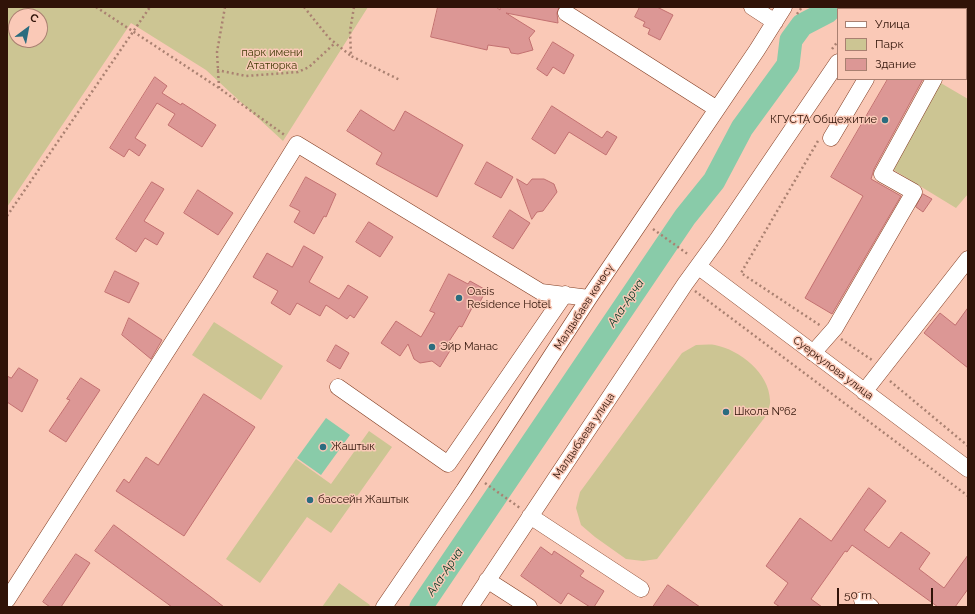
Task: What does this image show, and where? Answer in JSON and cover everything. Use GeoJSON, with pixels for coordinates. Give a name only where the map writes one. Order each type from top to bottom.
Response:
{"type":"FeatureCollection","features":[{"type":"Feature","properties":{"kind":"street"},"geometry":{"type":"LineString","coordinates":[[752,7],[775,22]]}},
{"type":"Feature","properties":{"kind":"street","name":"Малдыбаев көчөсү"},"geometry":{"type":"LineString","coordinates":[[384,607],[464,490],[589,298],[784,7]]}},
{"type":"Feature","properties":{"kind":"street"},"geometry":{"type":"LineString","coordinates":[[566,13],[717,109]]}},
{"type":"Feature","properties":{"kind":"street"},"geometry":{"type":"LineString","coordinates":[[691,261],[837,63]]}},
{"type":"Feature","properties":{"kind":"street"},"geometry":{"type":"LineString","coordinates":[[825,139],[865,80]]}},
{"type":"Feature","properties":{"kind":"street"},"geometry":{"type":"LineString","coordinates":[[813,353],[835,328],[914,192],[882,174],[933,80]]}},
{"type":"Feature","properties":{"kind":"street"},"geometry":{"type":"LineString","coordinates":[[7,600],[212,281],[296,144],[541,292],[589,298]]}},
{"type":"Feature","properties":{"kind":"street"},"geometry":{"type":"LineString","coordinates":[[864,392],[968,259]]}},
{"type":"Feature","properties":{"kind":"street","name":"Малдыбаева улица"},"geometry":{"type":"LineString","coordinates":[[470,607],[526,513],[685,284],[691,261]]}},
{"type":"Feature","properties":{"kind":"street","name":"Суеркулова улица"},"geometry":{"type":"LineString","coordinates":[[691,261],[864,392],[968,468]]}},
{"type":"Feature","properties":{"kind":"street"},"geometry":{"type":"LineString","coordinates":[[338,387],[448,464],[565,294]]}},
{"type":"Feature","properties":{"kind":"street"},"geometry":{"type":"LineString","coordinates":[[526,513],[641,589]]}},
{"type":"Feature","properties":{"kind":"street"},"geometry":{"type":"LineString","coordinates":[[487,580],[529,607]]}},
{"type":"Feature","properties":{"kind":"path"},"geometry":{"type":"LineString","coordinates":[[96,7],[219,88],[296,144]]}},
{"type":"Feature","properties":{"kind":"path"},"geometry":{"type":"LineString","coordinates":[[7,216],[135,32],[150,7]]}},
{"type":"Feature","properties":{"kind":"path"},"geometry":{"type":"LineString","coordinates":[[219,88],[217,52],[225,7]]}},
{"type":"Feature","properties":{"kind":"path"},"geometry":{"type":"LineString","coordinates":[[304,7],[315,23],[351,56],[400,80]]}},
{"type":"Feature","properties":{"kind":"path"},"geometry":{"type":"LineString","coordinates":[[351,56],[350,31],[354,7]]}},
{"type":"Feature","properties":{"kind":"path"},"geometry":{"type":"LineString","coordinates":[[217,70],[246,76],[298,72],[309,67],[336,43]]}},
{"type":"Feature","properties":{"kind":"path"},"geometry":{"type":"LineString","coordinates":[[824,328],[741,273],[825,139]]}},
{"type":"Feature","properties":{"kind":"path"},"geometry":{"type":"LineString","coordinates":[[653,229],[691,261]]}},
{"type":"Feature","properties":{"kind":"path"},"geometry":{"type":"LineString","coordinates":[[685,284],[968,496]]}},
{"type":"Feature","properties":{"kind":"path"},"geometry":{"type":"LineString","coordinates":[[837,336],[876,362]]}},
{"type":"Feature","properties":{"kind":"path"},"geometry":{"type":"LineString","coordinates":[[888,375],[888,380],[968,446]]}},
{"type":"Feature","properties":{"kind":"path"},"geometry":{"type":"LineString","coordinates":[[484,483],[526,513]]}},
{"type":"Feature","properties":{"kind":"green space","name":"парк имени Ататюрка"},"geometry":{"type":"Polygon","coordinates":[[[7,7],[368,7],[283,141],[206,70],[131,23],[7,207],[7,7]]]}},
{"type":"Feature","properties":{"kind":"green space"},"geometry":{"type":"Polygon","coordinates":[[[939,82],[968,99],[968,194],[956,208],[892,169],[939,82]]]}},
{"type":"Feature","properties":{"kind":"green space"},"geometry":{"type":"Polygon","coordinates":[[[214,322],[283,366],[261,400],[192,355],[214,322]]]}},
{"type":"Feature","properties":{"kind":"green space"},"geometry":{"type":"Polygon","coordinates":[[[696,345],[713,345],[724,348],[743,357],[752,364],[759,372],[768,390],[770,402],[769,406],[765,417],[657,559],[643,561],[626,559],[581,525],[576,508],[580,492],[682,353],[696,345]]]}},
{"type":"Feature","properties":{"kind":"green space","name":"бассейн Жаштык"},"geometry":{"type":"Polygon","coordinates":[[[369,431],[392,447],[331,533],[307,517],[260,583],[226,559],[296,459],[331,484],[369,431]]]}},
{"type":"Feature","properties":{"kind":"green space"},"geometry":{"type":"Polygon","coordinates":[[[339,583],[370,605],[369,607],[322,607],[339,583]]]}},
{"type":"Feature","properties":{"kind":"shaded area","name":"Жаштык"},"geometry":{"type":"Polygon","coordinates":[[[326,418],[350,435],[321,475],[297,458],[326,418]]]}},
{"type":"Feature","properties":{"kind":"building"},"geometry":{"type":"Polygon","coordinates":[[[438,7],[496,7],[500,10],[500,7],[559,7],[557,13],[558,23],[506,13],[535,31],[529,38],[533,50],[518,54],[511,53],[509,48],[488,45],[487,50],[431,37],[438,7]]]}},
{"type":"Feature","properties":{"kind":"building"},"geometry":{"type":"Polygon","coordinates":[[[640,7],[657,7],[673,15],[660,40],[648,34],[650,29],[643,26],[645,22],[635,17],[640,7]]]}},
{"type":"Feature","properties":{"kind":"building"},"geometry":{"type":"Polygon","coordinates":[[[553,42],[574,55],[564,74],[553,67],[547,76],[537,69],[553,42]]]}},
{"type":"Feature","properties":{"kind":"building"},"geometry":{"type":"Polygon","coordinates":[[[155,77],[167,86],[162,93],[181,105],[182,103],[216,125],[202,147],[168,125],[175,114],[157,103],[135,138],[146,145],[139,156],[129,149],[124,157],[110,148],[155,77]]]}},
{"type":"Feature","properties":{"kind":"building"},"geometry":{"type":"Polygon","coordinates":[[[887,80],[922,80],[874,169],[871,179],[901,196],[832,314],[805,298],[863,196],[831,177],[887,80]]]}},
{"type":"Feature","properties":{"kind":"building"},"geometry":{"type":"Polygon","coordinates":[[[552,106],[602,138],[607,131],[617,137],[606,155],[569,132],[555,154],[532,139],[552,106]]]}},
{"type":"Feature","properties":{"kind":"building"},"geometry":{"type":"Polygon","coordinates":[[[361,110],[394,131],[405,111],[463,145],[437,197],[376,164],[382,153],[347,131],[361,110]]]}},
{"type":"Feature","properties":{"kind":"building"},"geometry":{"type":"Polygon","coordinates":[[[487,162],[513,177],[501,198],[475,184],[487,162]]]}},
{"type":"Feature","properties":{"kind":"building"},"geometry":{"type":"Polygon","coordinates":[[[306,177],[336,194],[326,217],[324,216],[314,234],[294,222],[300,211],[290,206],[306,177]]]}},
{"type":"Feature","properties":{"kind":"building"},"geometry":{"type":"Polygon","coordinates":[[[517,179],[527,185],[532,179],[544,179],[554,184],[557,192],[543,211],[537,212],[532,219],[517,179]]]}},
{"type":"Feature","properties":{"kind":"building"},"geometry":{"type":"Polygon","coordinates":[[[152,182],[164,189],[144,221],[164,233],[157,245],[145,238],[136,252],[116,239],[152,182]]]}},
{"type":"Feature","properties":{"kind":"building"},"geometry":{"type":"Polygon","coordinates":[[[198,190],[233,213],[218,235],[184,213],[198,190]]]}},
{"type":"Feature","properties":{"kind":"building"},"geometry":{"type":"Polygon","coordinates":[[[923,194],[932,199],[923,212],[916,207],[923,194]]]}},
{"type":"Feature","properties":{"kind":"building"},"geometry":{"type":"Polygon","coordinates":[[[510,210],[530,223],[513,249],[493,237],[510,210]]]}},
{"type":"Feature","properties":{"kind":"building"},"geometry":{"type":"Polygon","coordinates":[[[369,222],[393,237],[380,257],[356,242],[369,222]]]}},
{"type":"Feature","properties":{"kind":"building"},"geometry":{"type":"Polygon","coordinates":[[[304,246],[323,257],[309,282],[339,299],[348,285],[368,297],[354,318],[350,315],[347,319],[326,305],[320,316],[297,303],[290,315],[271,303],[278,291],[253,277],[267,253],[292,267],[304,246]]]}},
{"type":"Feature","properties":{"kind":"building"},"geometry":{"type":"Polygon","coordinates":[[[115,271],[139,283],[129,303],[105,292],[115,271]]]}},
{"type":"Feature","properties":{"kind":"building"},"geometry":{"type":"Polygon","coordinates":[[[449,274],[468,284],[470,281],[486,290],[477,308],[473,306],[462,327],[459,326],[446,346],[451,349],[440,367],[432,361],[420,363],[414,359],[408,344],[400,356],[381,343],[396,321],[421,337],[435,313],[430,311],[449,274]]]}},
{"type":"Feature","properties":{"kind":"building"},"geometry":{"type":"Polygon","coordinates":[[[968,308],[968,368],[924,333],[940,313],[955,325],[968,308]]]}},
{"type":"Feature","properties":{"kind":"building"},"geometry":{"type":"Polygon","coordinates":[[[129,318],[162,340],[151,359],[122,335],[129,318]]]}},
{"type":"Feature","properties":{"kind":"building"},"geometry":{"type":"Polygon","coordinates":[[[336,345],[349,353],[340,369],[327,361],[336,345]]]}},
{"type":"Feature","properties":{"kind":"building"},"geometry":{"type":"Polygon","coordinates":[[[19,368],[38,380],[22,412],[7,402],[7,376],[11,378],[19,368]]]}},
{"type":"Feature","properties":{"kind":"building"},"geometry":{"type":"Polygon","coordinates":[[[81,378],[100,390],[66,442],[49,431],[70,400],[67,399],[81,378]]]}},
{"type":"Feature","properties":{"kind":"building"},"geometry":{"type":"Polygon","coordinates":[[[204,394],[255,427],[184,536],[116,491],[124,479],[129,483],[146,457],[158,465],[204,394]]]}},
{"type":"Feature","properties":{"kind":"building"},"geometry":{"type":"Polygon","coordinates":[[[869,488],[886,501],[864,530],[889,548],[901,532],[930,553],[919,569],[944,588],[968,555],[968,589],[955,607],[938,607],[852,545],[847,552],[845,551],[811,599],[822,607],[780,607],[774,603],[788,583],[766,566],[800,518],[831,541],[869,488]]]}},
{"type":"Feature","properties":{"kind":"building"},"geometry":{"type":"Polygon","coordinates":[[[114,525],[224,607],[172,607],[95,551],[114,525]]]}},
{"type":"Feature","properties":{"kind":"building"},"geometry":{"type":"Polygon","coordinates":[[[541,547],[552,555],[554,551],[584,571],[580,576],[604,591],[594,607],[590,607],[568,593],[561,604],[521,576],[541,547]]]}},
{"type":"Feature","properties":{"kind":"building"},"geometry":{"type":"Polygon","coordinates":[[[76,554],[90,563],[61,607],[50,607],[43,602],[76,554]]]}},
{"type":"Feature","properties":{"kind":"building"},"geometry":{"type":"Polygon","coordinates":[[[668,585],[700,607],[653,607],[668,585]]]}},
{"type":"Feature","properties":{"kind":"waterway","name":"Ала-Арча"},"geometry":{"type":"LineString","coordinates":[[421,607],[685,217],[714,181],[742,128],[788,65],[791,40],[802,25],[827,12],[832,7]]}},
{"type":"Feature","properties":{"kind":"place","name":"КГУСТА Общежитие"},"geometry":{"type":"Point","coordinates":[885,120]}},
{"type":"Feature","properties":{"kind":"place","name":"Oasis Residence Hotel"},"geometry":{"type":"Point","coordinates":[459,298]}},
{"type":"Feature","properties":{"kind":"place","name":"Эйр Манас"},"geometry":{"type":"Point","coordinates":[432,347]}},
{"type":"Feature","properties":{"kind":"place","name":"Школа №62"},"geometry":{"type":"Point","coordinates":[726,412]}},
{"type":"Feature","properties":{"kind":"place","name":"Жаштык"},"geometry":{"type":"Point","coordinates":[323,447]}},
{"type":"Feature","properties":{"kind":"place","name":"бассейн Жаштык"},"geometry":{"type":"Point","coordinates":[310,500]}}]}
